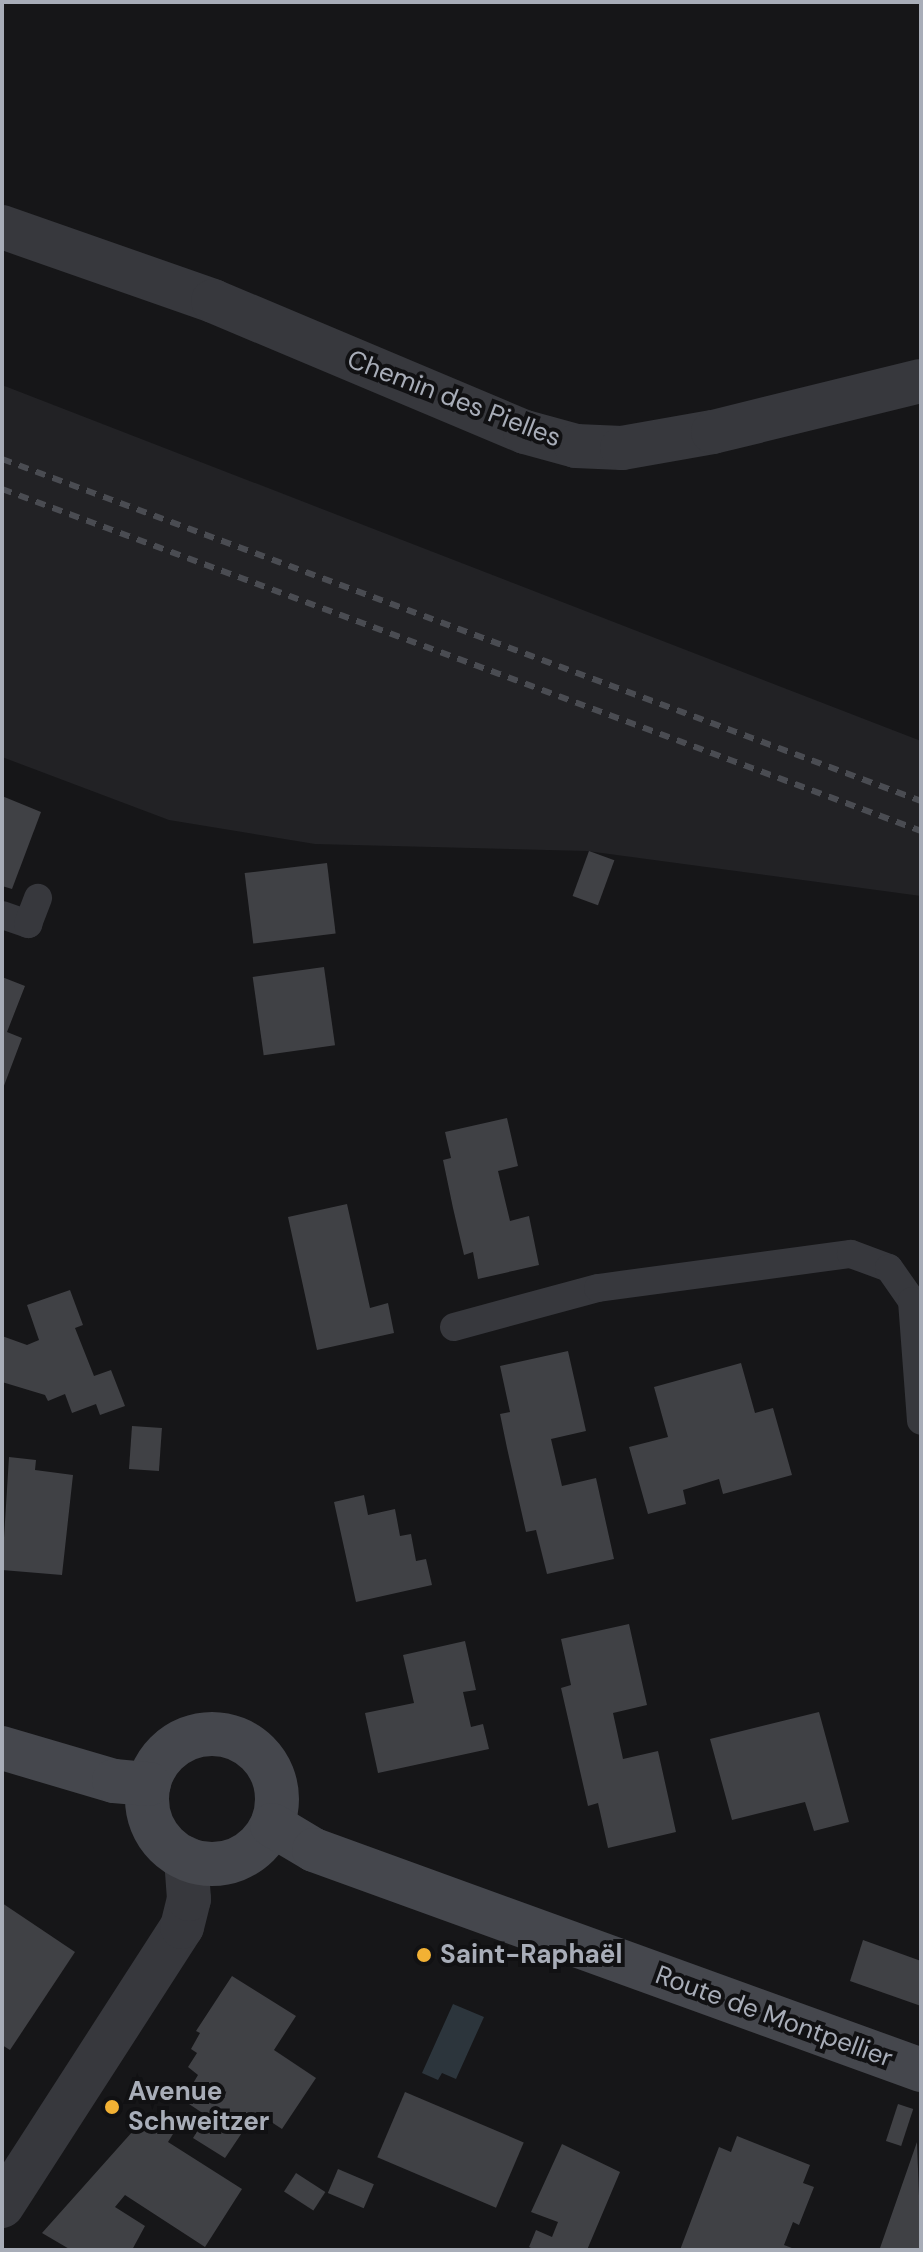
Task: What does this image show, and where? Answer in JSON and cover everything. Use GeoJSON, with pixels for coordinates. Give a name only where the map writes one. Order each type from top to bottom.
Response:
{"type":"FeatureCollection","features":[{"type":"Feature","properties":{"kind":"main road"},"geometry":{"type":"LineString","coordinates":[[203,1735],[232,1737],[267,1765],[276,1792],[272,1825],[255,1848],[233,1860],[213,1864],[186,1858],[155,1829],[149,1784],[173,1747],[203,1735]]}},
{"type":"Feature","properties":{"kind":"main road"},"geometry":{"type":"LineString","coordinates":[[2,1748],[114,1781],[149,1784]]}},
{"type":"Feature","properties":{"kind":"main road","name":"Route de Montpellier"},"geometry":{"type":"LineString","coordinates":[[272,1825],[314,1850],[921,2070]]}},
{"type":"Feature","properties":{"kind":"street","name":"Chemin des Pielles"},"geometry":{"type":"LineString","coordinates":[[2,227],[213,301],[525,432],[576,446],[622,448],[713,432],[921,381]]}},
{"type":"Feature","properties":{"kind":"street"},"geometry":{"type":"LineString","coordinates":[[2,2206],[182,1927],[189,1899],[186,1858]]}},
{"type":"Feature","properties":{"kind":"lane"},"geometry":{"type":"LineString","coordinates":[[2,915],[28,924],[38,898]]}},
{"type":"Feature","properties":{"kind":"lane"},"geometry":{"type":"LineString","coordinates":[[454,1327],[598,1288],[851,1254],[889,1268],[912,1301],[921,1421]]}},
{"type":"Feature","properties":{"kind":"shaded area"},"geometry":{"type":"Polygon","coordinates":[[[2,385],[921,741],[921,896],[587,851],[315,844],[169,820],[2,757],[2,385]]]}},
{"type":"Feature","properties":{"kind":"shaded area"},"geometry":{"type":"Polygon","coordinates":[[[453,2004],[484,2017],[456,2079],[442,2073],[438,2080],[422,2073],[453,2004]]]}},
{"type":"Feature","properties":{"kind":"building"},"geometry":{"type":"Polygon","coordinates":[[[2,796],[41,812],[12,889],[2,886],[2,796]]]}},
{"type":"Feature","properties":{"kind":"building"},"geometry":{"type":"Polygon","coordinates":[[[589,851],[614,860],[598,905],[573,896],[589,851]]]}},
{"type":"Feature","properties":{"kind":"building"},"geometry":{"type":"Polygon","coordinates":[[[327,863],[336,933],[253,944],[245,873],[327,863]]]}},
{"type":"Feature","properties":{"kind":"building"},"geometry":{"type":"Polygon","coordinates":[[[324,967],[335,1045],[264,1055],[253,977],[324,967]]]}},
{"type":"Feature","properties":{"kind":"building"},"geometry":{"type":"Polygon","coordinates":[[[2,977],[25,986],[7,1032],[22,1038],[2,1091],[2,977]]]}},
{"type":"Feature","properties":{"kind":"building"},"geometry":{"type":"Polygon","coordinates":[[[507,1118],[518,1166],[498,1171],[510,1221],[529,1216],[539,1265],[478,1279],[473,1252],[464,1255],[453,1208],[443,1160],[451,1158],[445,1132],[507,1118]]]}},
{"type":"Feature","properties":{"kind":"building"},"geometry":{"type":"Polygon","coordinates":[[[347,1204],[370,1308],[388,1303],[394,1333],[317,1350],[288,1217],[347,1204]]]}},
{"type":"Feature","properties":{"kind":"building"},"geometry":{"type":"Polygon","coordinates":[[[70,1290],[83,1325],[75,1328],[94,1376],[111,1370],[125,1406],[100,1415],[96,1404],[72,1413],[65,1394],[48,1401],[45,1395],[2,1382],[2,1336],[27,1345],[39,1340],[27,1305],[70,1290]]]}},
{"type":"Feature","properties":{"kind":"building"},"geometry":{"type":"Polygon","coordinates":[[[568,1351],[586,1431],[551,1439],[562,1486],[596,1478],[614,1559],[547,1574],[536,1530],[526,1532],[507,1448],[500,1414],[510,1412],[500,1366],[568,1351]]]}},
{"type":"Feature","properties":{"kind":"building"},"geometry":{"type":"Polygon","coordinates":[[[741,1363],[755,1413],[773,1408],[792,1475],[723,1494],[719,1479],[683,1490],[686,1504],[648,1514],[629,1447],[668,1437],[654,1387],[741,1363]]]}},
{"type":"Feature","properties":{"kind":"building"},"geometry":{"type":"Polygon","coordinates":[[[132,1426],[162,1428],[159,1471],[129,1469],[132,1426]]]}},
{"type":"Feature","properties":{"kind":"building"},"geometry":{"type":"Polygon","coordinates":[[[9,1457],[36,1460],[35,1470],[73,1475],[62,1575],[2,1570],[9,1457]]]}},
{"type":"Feature","properties":{"kind":"building"},"geometry":{"type":"Polygon","coordinates":[[[364,1495],[368,1515],[395,1509],[400,1536],[411,1534],[416,1561],[426,1559],[432,1585],[356,1602],[334,1502],[364,1495]]]}},
{"type":"Feature","properties":{"kind":"building"},"geometry":{"type":"Polygon","coordinates":[[[629,1624],[647,1705],[613,1713],[623,1759],[658,1751],[676,1832],[608,1848],[598,1803],[588,1806],[561,1688],[571,1685],[561,1639],[629,1624]]]}},
{"type":"Feature","properties":{"kind":"building"},"geometry":{"type":"Polygon","coordinates":[[[465,1641],[476,1690],[463,1692],[471,1727],[483,1724],[489,1749],[378,1773],[365,1713],[414,1703],[403,1655],[465,1641]]]}},
{"type":"Feature","properties":{"kind":"building"},"geometry":{"type":"Polygon","coordinates":[[[819,1712],[849,1822],[814,1831],[805,1802],[732,1820],[710,1739],[819,1712]]]}},
{"type":"Feature","properties":{"kind":"building"},"geometry":{"type":"Polygon","coordinates":[[[2,1903],[75,1952],[10,2050],[2,2045],[2,1903]]]}},
{"type":"Feature","properties":{"kind":"building"},"geometry":{"type":"Polygon","coordinates":[[[863,1940],[921,1961],[921,2006],[850,1981],[863,1940]]]}},
{"type":"Feature","properties":{"kind":"building"},"geometry":{"type":"Polygon","coordinates":[[[232,1976],[296,2016],[274,2050],[316,2078],[282,2129],[256,2112],[225,2158],[193,2138],[207,2116],[183,2100],[198,2075],[188,2067],[197,2053],[191,2049],[200,2033],[196,2031],[232,1976]]]}},
{"type":"Feature","properties":{"kind":"building"},"geometry":{"type":"Polygon","coordinates":[[[405,2092],[524,2142],[496,2208],[377,2157],[405,2092]]]}},
{"type":"Feature","properties":{"kind":"building"},"geometry":{"type":"Polygon","coordinates":[[[898,2104],[913,2109],[901,2146],[886,2141],[898,2104]]]}},
{"type":"Feature","properties":{"kind":"building"},"geometry":{"type":"Polygon","coordinates":[[[141,2114],[173,2134],[168,2142],[242,2189],[205,2247],[125,2195],[115,2207],[145,2226],[132,2250],[71,2250],[42,2233],[133,2131],[141,2114]]]}},
{"type":"Feature","properties":{"kind":"building"},"geometry":{"type":"Polygon","coordinates":[[[737,2136],[810,2165],[803,2183],[814,2187],[799,2225],[793,2222],[784,2245],[797,2250],[680,2250],[719,2147],[731,2152],[737,2136]]]}},
{"type":"Feature","properties":{"kind":"building"},"geometry":{"type":"Polygon","coordinates":[[[917,2142],[921,2250],[879,2250],[880,2248],[917,2142]]]}},
{"type":"Feature","properties":{"kind":"building"},"geometry":{"type":"Polygon","coordinates":[[[562,2144],[620,2172],[587,2250],[535,2250],[529,2247],[536,2230],[552,2237],[558,2222],[531,2212],[562,2144]]]}},
{"type":"Feature","properties":{"kind":"building"},"geometry":{"type":"Polygon","coordinates":[[[338,2169],[374,2184],[364,2208],[328,2193],[338,2169]]]}},
{"type":"Feature","properties":{"kind":"building"},"geometry":{"type":"Polygon","coordinates":[[[296,2173],[325,2192],[313,2211],[284,2191],[296,2173]]]}},
{"type":"Feature","properties":{"kind":"railway"},"geometry":{"type":"LineString","coordinates":[[2,459],[921,801]]}},
{"type":"Feature","properties":{"kind":"railway"},"geometry":{"type":"LineString","coordinates":[[2,489],[921,831]]}},
{"type":"Feature","properties":{"kind":"place","name":"Saint-Raphaël"},"geometry":{"type":"Point","coordinates":[424,1955]}},
{"type":"Feature","properties":{"kind":"place","name":"Avenue Schweitzer"},"geometry":{"type":"Point","coordinates":[112,2107]}}]}
